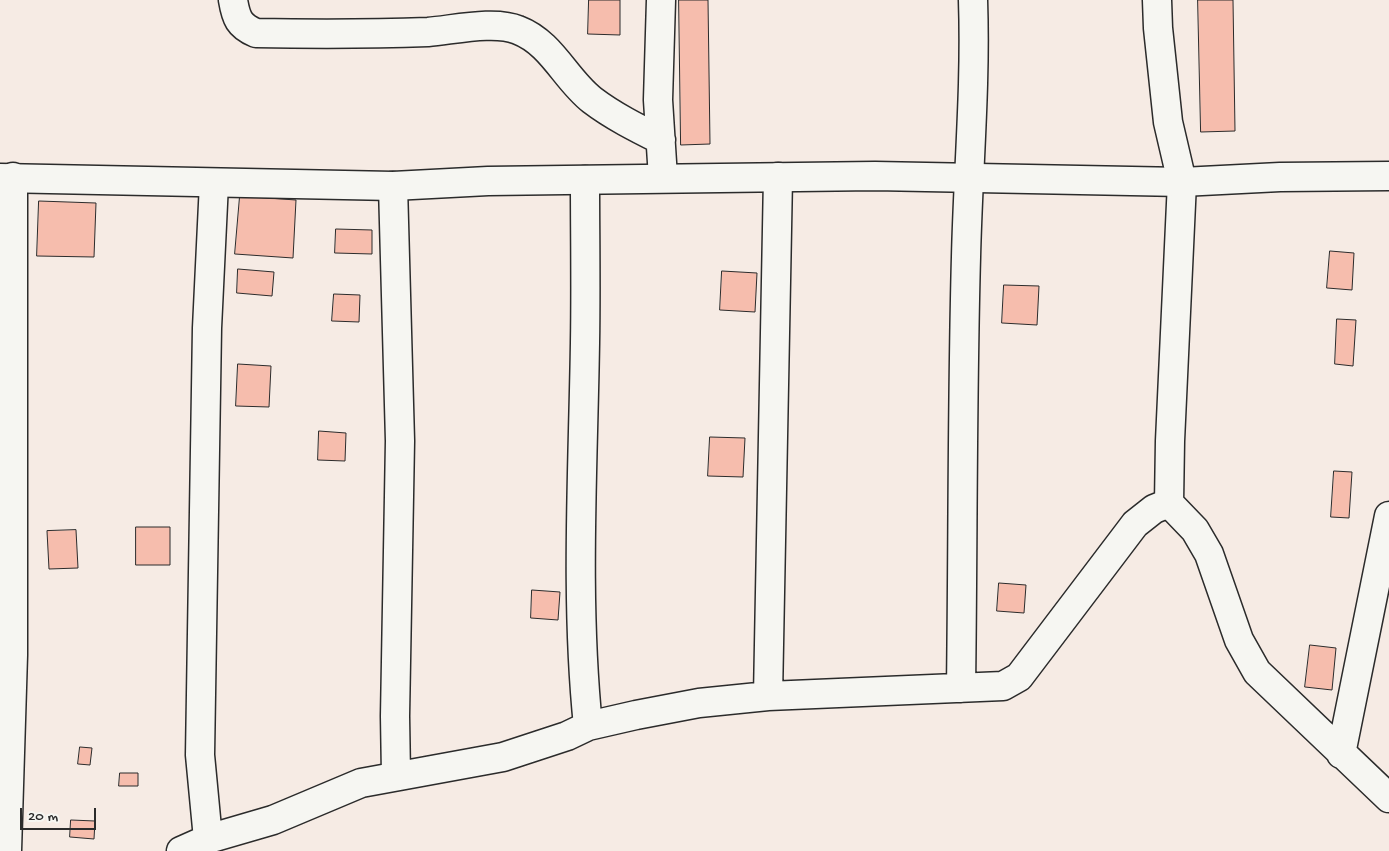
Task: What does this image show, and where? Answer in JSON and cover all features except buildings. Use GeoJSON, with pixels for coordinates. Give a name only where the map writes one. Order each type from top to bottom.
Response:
{"type":"FeatureCollection","features":[{"type":"Feature","properties":{"kind":"street"},"geometry":{"type":"LineString","coordinates":[[233,0],[236,18],[244,28],[256,33],[427,32],[494,26],[517,29],[532,37],[548,50],[574,83],[591,100],[661,140]]}},
{"type":"Feature","properties":{"kind":"street"},"geometry":{"type":"LineString","coordinates":[[661,0],[658,100],[663,178]]}},
{"type":"Feature","properties":{"kind":"street"},"geometry":{"type":"LineString","coordinates":[[961,688],[968,177],[974,116],[973,0]]}},
{"type":"Feature","properties":{"kind":"street"},"geometry":{"type":"LineString","coordinates":[[1157,0],[1158,28],[1168,122],[1182,182],[1170,441],[1169,503],[1195,530],[1209,554],[1239,640],[1257,672],[1389,798]]}},
{"type":"Feature","properties":{"kind":"street"},"geometry":{"type":"LineString","coordinates":[[6,851],[13,655],[6,178],[393,186],[663,178],[968,177],[1182,182],[1270,177],[1389,176]]}},
{"type":"Feature","properties":{"kind":"street"},"geometry":{"type":"LineString","coordinates":[[768,696],[778,177]]}},
{"type":"Feature","properties":{"kind":"street"},"geometry":{"type":"LineString","coordinates":[[585,180],[585,343],[580,517],[583,676],[588,726]]}},
{"type":"Feature","properties":{"kind":"street"},"geometry":{"type":"LineString","coordinates":[[208,839],[200,755],[207,337],[214,183]]}},
{"type":"Feature","properties":{"kind":"street"},"geometry":{"type":"LineString","coordinates":[[393,186],[400,441],[395,716],[396,776]]}},
{"type":"Feature","properties":{"kind":"street"},"geometry":{"type":"LineString","coordinates":[[181,851],[208,839],[273,820],[361,783],[466,766],[503,757],[567,736],[588,726],[636,714],[699,703],[768,696],[1003,686],[1019,677],[1135,524],[1154,510],[1169,503]]}},
{"type":"Feature","properties":{"kind":"street"},"geometry":{"type":"LineString","coordinates":[[1341,754],[1377,586],[1389,516]]}}]}
